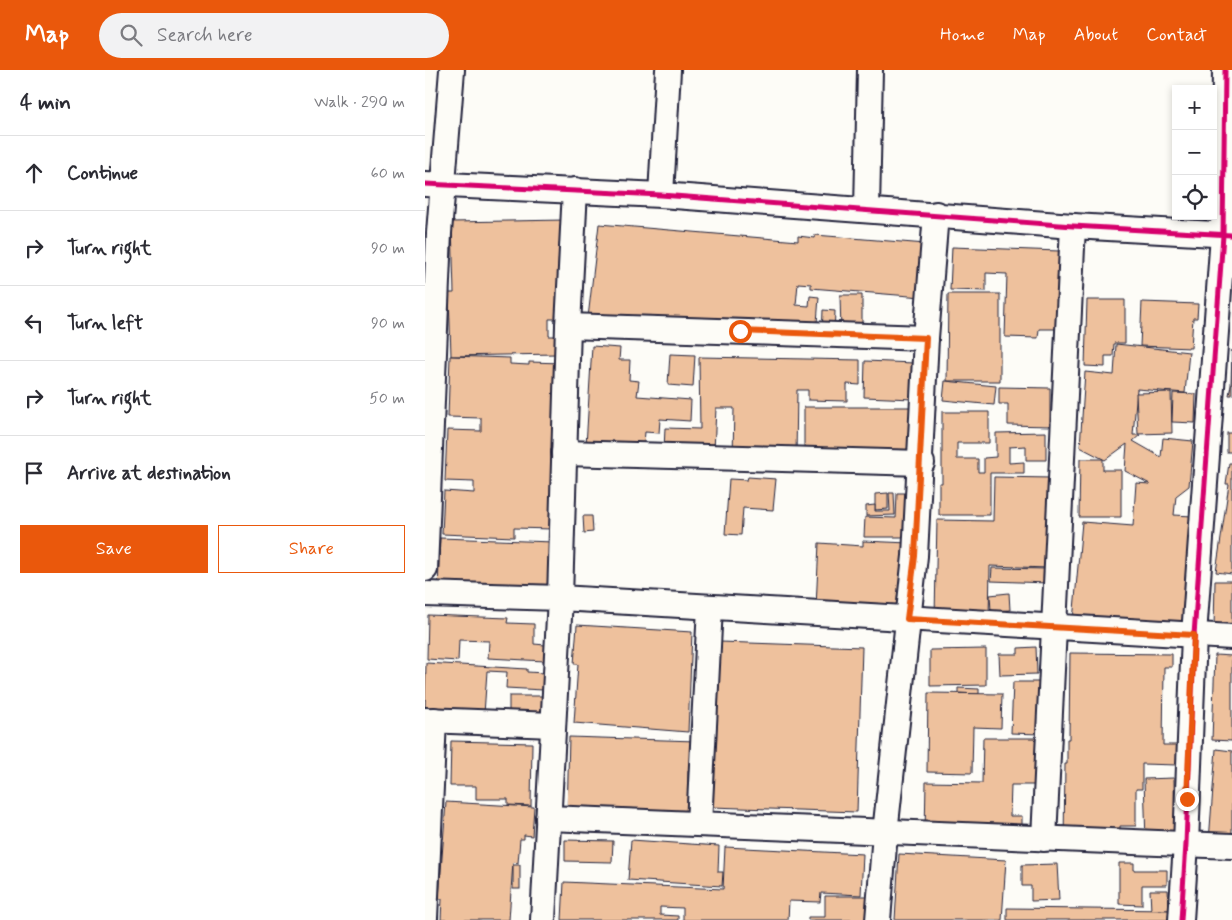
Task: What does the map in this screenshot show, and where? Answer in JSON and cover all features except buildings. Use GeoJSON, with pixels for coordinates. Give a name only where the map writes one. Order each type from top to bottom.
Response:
{"type":"FeatureCollection","features":[{"type":"Feature","properties":{"kind":"street"},"geometry":{"type":"LineString","coordinates":[[425,569],[439,233],[435,185],[452,70]]}},
{"type":"Feature","properties":{"kind":"street"},"geometry":{"type":"LineString","coordinates":[[661,195],[668,70]]}},
{"type":"Feature","properties":{"kind":"street"},"geometry":{"type":"LineString","coordinates":[[867,209],[870,70]]}},
{"type":"Feature","properties":{"kind":"street"},"geometry":{"type":"LineString","coordinates":[[1181,920],[1186,844],[1194,635],[1228,235],[1225,70]]}},
{"type":"Feature","properties":{"kind":"street"},"geometry":{"type":"LineString","coordinates":[[435,185],[661,195],[936,214],[1073,226],[1228,235]]}},
{"type":"Feature","properties":{"kind":"street"},"geometry":{"type":"LineString","coordinates":[[543,920],[560,598],[568,326],[575,190]]}},
{"type":"Feature","properties":{"kind":"street"},"geometry":{"type":"LineString","coordinates":[[878,920],[885,832],[915,556],[922,463],[926,338],[936,214]]}},
{"type":"Feature","properties":{"kind":"street"},"geometry":{"type":"LineString","coordinates":[[1044,839],[1073,226]]}},
{"type":"Feature","properties":{"kind":"street"},"geometry":{"type":"LineString","coordinates":[[568,326],[926,338]]}},
{"type":"Feature","properties":{"kind":"street"},"geometry":{"type":"LineString","coordinates":[[564,453],[922,463]]}},
{"type":"Feature","properties":{"kind":"street"},"geometry":{"type":"LineString","coordinates":[[425,594],[560,598],[1232,637]]}},
{"type":"Feature","properties":{"kind":"street"},"geometry":{"type":"LineString","coordinates":[[699,824],[710,607]]}},
{"type":"Feature","properties":{"kind":"street"},"geometry":{"type":"LineString","coordinates":[[425,918],[429,720],[553,724]]}},
{"type":"Feature","properties":{"kind":"street"},"geometry":{"type":"LineString","coordinates":[[548,818],[1232,846]]}},
{"type":"Feature","properties":{"kind":"cycle path"},"geometry":{"type":"LineString","coordinates":[[1181,920],[1186,844],[1194,635],[1223,235],[1225,70]]}},
{"type":"Feature","properties":{"kind":"cycle path"},"geometry":{"type":"LineString","coordinates":[[425,184],[661,195],[1073,226],[1231,235]]}},
{"type":"Feature","properties":{"kind":"route"},"geometry":{"type":"LineString","coordinates":[[740,331],[926,338],[922,463],[915,556],[907,619],[1194,635],[1187,799]]}}]}
